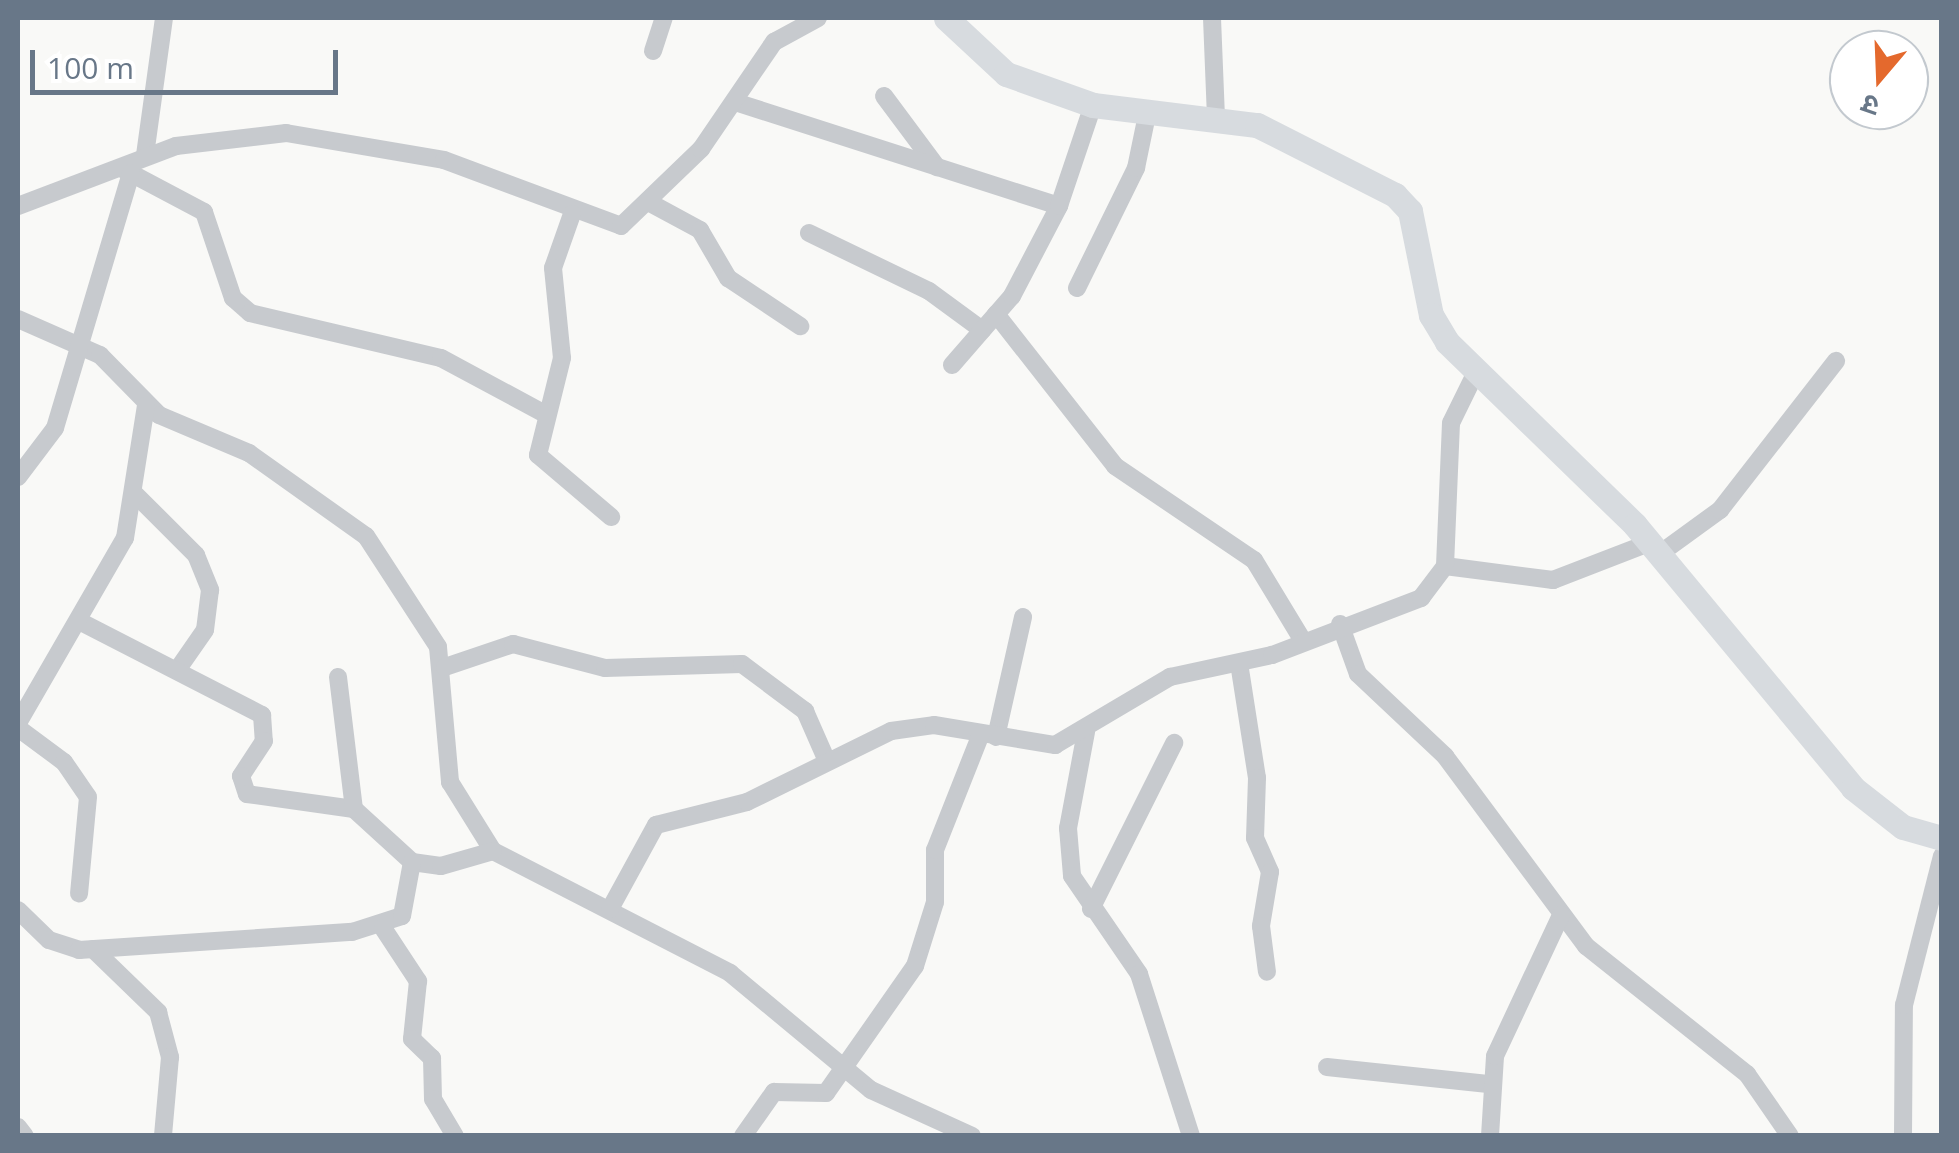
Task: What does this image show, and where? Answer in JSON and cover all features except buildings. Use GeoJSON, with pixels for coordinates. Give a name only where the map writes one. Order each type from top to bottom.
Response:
{"type":"FeatureCollection","features":[{"type":"Feature","properties":{"kind":"street"},"geometry":{"type":"LineString","coordinates":[[145,156],[164,18]]}},
{"type":"Feature","properties":{"kind":"street"},"geometry":{"type":"LineString","coordinates":[[653,51],[664,18]]}},
{"type":"Feature","properties":{"kind":"street"},"geometry":{"type":"LineString","coordinates":[[18,206],[126,171],[145,156],[231,135],[350,138],[444,160],[572,214],[621,226],[652,204],[735,102],[774,42],[818,18]]}},
{"type":"Feature","properties":{"kind":"street"},"geometry":{"type":"LineString","coordinates":[[946,18],[1006,74],[1093,104],[1216,116],[1307,143],[1395,195],[1418,233],[1431,314],[1475,374],[1654,549],[1852,788],[1902,827],[1942,838]]}},
{"type":"Feature","properties":{"kind":"street"},"geometry":{"type":"LineString","coordinates":[[1212,18],[1216,116]]}},
{"type":"Feature","properties":{"kind":"street"},"geometry":{"type":"LineString","coordinates":[[884,96],[938,167]]}},
{"type":"Feature","properties":{"kind":"street"},"geometry":{"type":"LineString","coordinates":[[735,102],[1059,206]]}},
{"type":"Feature","properties":{"kind":"street"},"geometry":{"type":"LineString","coordinates":[[952,364],[996,314],[1059,206],[1093,104]]}},
{"type":"Feature","properties":{"kind":"street"},"geometry":{"type":"LineString","coordinates":[[1077,288],[1136,168],[1148,110]]}},
{"type":"Feature","properties":{"kind":"street"},"geometry":{"type":"LineString","coordinates":[[18,477],[55,428],[83,344],[126,171]]}},
{"type":"Feature","properties":{"kind":"street"},"geometry":{"type":"LineString","coordinates":[[126,171],[204,212],[233,298],[250,314],[441,358],[547,415]]}},
{"type":"Feature","properties":{"kind":"street"},"geometry":{"type":"LineString","coordinates":[[652,204],[700,230],[728,278],[800,326]]}},
{"type":"Feature","properties":{"kind":"street"},"geometry":{"type":"LineString","coordinates":[[572,214],[553,268],[562,358],[538,456],[544,468],[611,517]]}},
{"type":"Feature","properties":{"kind":"street"},"geometry":{"type":"LineString","coordinates":[[809,234],[929,291],[982,330]]}},
{"type":"Feature","properties":{"kind":"street"},"geometry":{"type":"LineString","coordinates":[[996,314],[1115,466],[1254,560],[1303,640]]}},
{"type":"Feature","properties":{"kind":"street"},"geometry":{"type":"LineString","coordinates":[[18,319],[83,344],[146,406],[249,452],[350,522],[444,667],[447,770],[493,850],[610,908],[773,1001],[845,1067],[899,1109],[972,1136]]}},
{"type":"Feature","properties":{"kind":"street"},"geometry":{"type":"LineString","coordinates":[[1445,566],[1552,580],[1654,549],[1731,498],[1836,361]]}},
{"type":"Feature","properties":{"kind":"street"},"geometry":{"type":"LineString","coordinates":[[610,908],[656,825],[731,808],[913,724],[1055,745],[1086,732],[1170,677],[1239,663],[1421,598],[1445,566],[1452,423],[1475,374]]}},
{"type":"Feature","properties":{"kind":"street"},"geometry":{"type":"LineString","coordinates":[[79,894],[88,797],[64,762],[18,726],[116,559],[136,495],[146,406]]}},
{"type":"Feature","properties":{"kind":"street"},"geometry":{"type":"LineString","coordinates":[[136,495],[196,555],[210,590],[205,630],[180,666]]}},
{"type":"Feature","properties":{"kind":"street"},"geometry":{"type":"LineString","coordinates":[[743,1136],[774,1092],[820,1098],[845,1067],[924,947],[936,850],[989,736],[1023,617]]}},
{"type":"Feature","properties":{"kind":"street"},"geometry":{"type":"LineString","coordinates":[[78,621],[180,666],[262,715],[264,741],[241,776],[246,794],[354,808],[412,862],[441,866],[493,850]]}},
{"type":"Feature","properties":{"kind":"street"},"geometry":{"type":"LineString","coordinates":[[1340,624],[1358,674],[1445,756],[1562,914],[1616,977],[1746,1074],[1790,1136]]}},
{"type":"Feature","properties":{"kind":"street"},"geometry":{"type":"LineString","coordinates":[[444,667],[513,644],[605,668],[742,664],[805,710],[827,761]]}},
{"type":"Feature","properties":{"kind":"street"},"geometry":{"type":"LineString","coordinates":[[1239,663],[1257,778],[1254,838],[1270,872],[1261,926],[1268,972]]}},
{"type":"Feature","properties":{"kind":"street"},"geometry":{"type":"LineString","coordinates":[[338,677],[354,808]]}},
{"type":"Feature","properties":{"kind":"street"},"geometry":{"type":"LineString","coordinates":[[1086,732],[1066,844],[1092,909],[1149,996],[1191,1136]]}},
{"type":"Feature","properties":{"kind":"street"},"geometry":{"type":"LineString","coordinates":[[1092,909],[1174,743]]}},
{"type":"Feature","properties":{"kind":"street"},"geometry":{"type":"LineString","coordinates":[[1903,1136],[1904,1005],[1942,856]]}},
{"type":"Feature","properties":{"kind":"street"},"geometry":{"type":"LineString","coordinates":[[18,910],[64,948],[383,928],[402,916],[412,862]]}},
{"type":"Feature","properties":{"kind":"street"},"geometry":{"type":"LineString","coordinates":[[1490,1136],[1488,1084],[1562,914]]}},
{"type":"Feature","properties":{"kind":"street"},"geometry":{"type":"LineString","coordinates":[[383,928],[418,980],[412,1039],[432,1058],[433,1099],[454,1136]]}},
{"type":"Feature","properties":{"kind":"street"},"geometry":{"type":"LineString","coordinates":[[93,948],[158,1012],[170,1058],[163,1136]]}},
{"type":"Feature","properties":{"kind":"street"},"geometry":{"type":"LineString","coordinates":[[1327,1066],[1488,1084]]}},
{"type":"Feature","properties":{"kind":"street"},"geometry":{"type":"LineString","coordinates":[[18,1127],[25,1136]]}}]}
